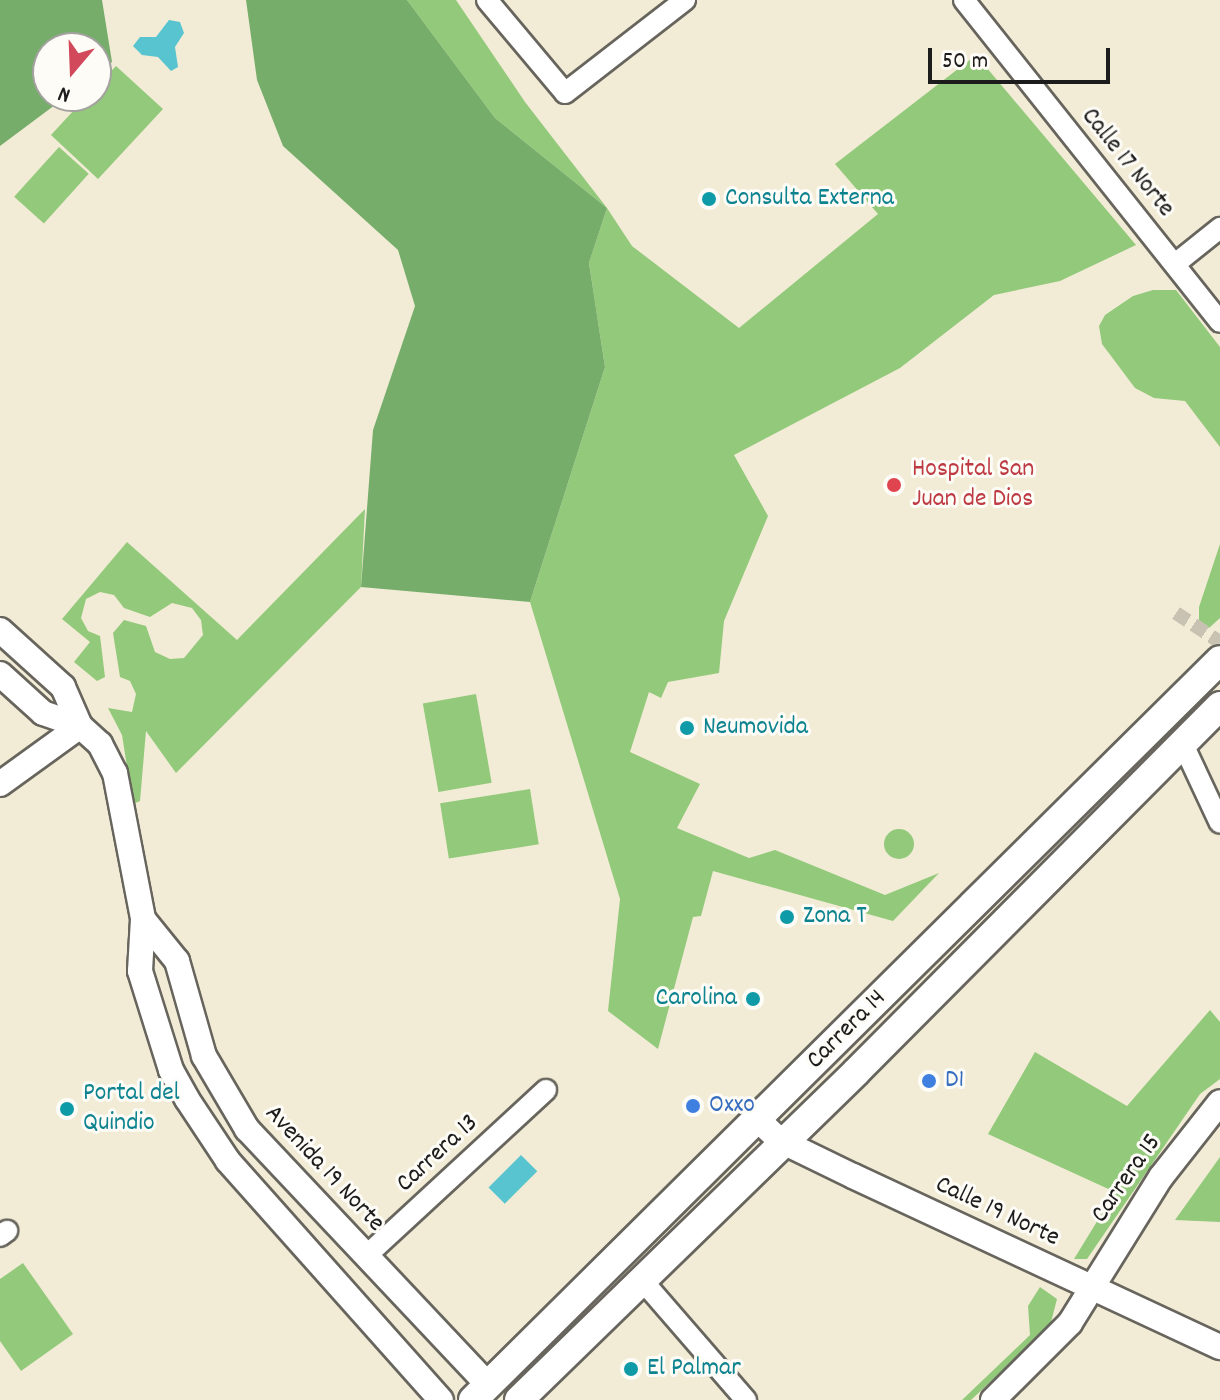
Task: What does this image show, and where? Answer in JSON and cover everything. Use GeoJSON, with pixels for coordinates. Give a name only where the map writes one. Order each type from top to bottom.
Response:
{"type":"FeatureCollection","features":[{"type":"Feature","properties":{"kind":"main road","name":"Carrera 14"},"geometry":{"type":"LineString","coordinates":[[481,1393],[1220,660]]}},
{"type":"Feature","properties":{"kind":"main road","name":"Carrera 14"},"geometry":{"type":"LineString","coordinates":[[519,1400],[1220,706]]}},
{"type":"Feature","properties":{"kind":"street"},"geometry":{"type":"LineString","coordinates":[[487,0],[565,93],[685,0]]}},
{"type":"Feature","properties":{"kind":"street","name":"Calle 17 Norte"},"geometry":{"type":"LineString","coordinates":[[964,0],[1220,322]]}},
{"type":"Feature","properties":{"kind":"street"},"geometry":{"type":"LineString","coordinates":[[1175,264],[1220,228]]}},
{"type":"Feature","properties":{"kind":"street","name":"Avenida 19 Norte"},"geometry":{"type":"LineString","coordinates":[[0,630],[63,687],[80,726]]}},
{"type":"Feature","properties":{"kind":"street","name":"Avenida 19 Norte"},"geometry":{"type":"LineString","coordinates":[[0,674],[43,713],[80,726],[100,744],[115,773],[143,919],[140,971],[171,1070],[208,1134],[441,1400]]}},
{"type":"Feature","properties":{"kind":"street"},"geometry":{"type":"LineString","coordinates":[[0,784],[80,726]]}},
{"type":"Feature","properties":{"kind":"street"},"geometry":{"type":"LineString","coordinates":[[1182,742],[1220,823]]}},
{"type":"Feature","properties":{"kind":"street","name":"Avenida 19 Norte"},"geometry":{"type":"LineString","coordinates":[[143,919],[177,961],[204,1056],[247,1129],[366,1256],[481,1393]]}},
{"type":"Feature","properties":{"kind":"street","name":"Carrera 13"},"geometry":{"type":"LineString","coordinates":[[366,1256],[546,1090]]}},
{"type":"Feature","properties":{"kind":"street","name":"Carrera 15"},"geometry":{"type":"LineString","coordinates":[[993,1400],[1070,1323],[1161,1177],[1220,1102]]}},
{"type":"Feature","properties":{"kind":"street","name":"Calle 19 Norte"},"geometry":{"type":"LineString","coordinates":[[757,1119],[781,1141],[1220,1347]]}},
{"type":"Feature","properties":{"kind":"street"},"geometry":{"type":"LineString","coordinates":[[642,1280],[746,1400]]}},
{"type":"Feature","properties":{"kind":"green space"},"geometry":{"type":"Polygon","coordinates":[[[0,0],[102,0],[107,32],[32,32],[32,112],[46,112],[0,146],[0,0]]]}},
{"type":"Feature","properties":{"kind":"green space"},"geometry":{"type":"Polygon","coordinates":[[[246,0],[407,0],[495,118],[607,208],[589,263],[605,367],[530,602],[361,587],[373,430],[415,306],[398,250],[283,146],[257,80],[246,0]]]}},
{"type":"Feature","properties":{"kind":"green space"},"geometry":{"type":"Polygon","coordinates":[[[407,0],[456,0],[525,102],[607,208],[495,118],[407,0]]]}},
{"type":"Feature","properties":{"kind":"green space"},"geometry":{"type":"Polygon","coordinates":[[[976,55],[1136,245],[1060,281],[994,295],[900,368],[734,455],[768,516],[724,621],[719,673],[668,682],[661,698],[649,692],[630,752],[700,784],[677,828],[749,858],[775,850],[885,895],[939,873],[893,921],[713,871],[701,916],[693,917],[658,1049],[608,1011],[620,899],[530,602],[605,367],[589,263],[607,208],[632,246],[739,328],[878,214],[835,164],[976,55]]]}},
{"type":"Feature","properties":{"kind":"green space"},"geometry":{"type":"Polygon","coordinates":[[[116,66],[163,109],[98,179],[51,135],[72,112],[112,112],[112,70],[116,66]]]}},
{"type":"Feature","properties":{"kind":"green space"},"geometry":{"type":"Polygon","coordinates":[[[59,147],[89,174],[44,224],[14,197],[59,147]]]}},
{"type":"Feature","properties":{"kind":"green space"},"geometry":{"type":"Polygon","coordinates":[[[1153,290],[1176,290],[1220,347],[1220,447],[1185,401],[1154,398],[1135,388],[1102,344],[1099,326],[1105,315],[1133,296],[1153,290]]]}},
{"type":"Feature","properties":{"kind":"green space"},"geometry":{"type":"Polygon","coordinates":[[[365,509],[361,587],[176,773],[146,731],[140,801],[133,804],[122,735],[108,708],[132,712],[136,694],[130,681],[120,677],[113,633],[124,620],[146,626],[155,652],[170,659],[184,658],[203,635],[201,620],[192,608],[172,603],[150,617],[124,608],[114,595],[100,592],[86,599],[81,618],[88,631],[100,636],[105,677],[97,681],[74,662],[90,642],[62,619],[127,542],[237,640],[365,509]]]}},
{"type":"Feature","properties":{"kind":"green space"},"geometry":{"type":"Polygon","coordinates":[[[1220,544],[1220,618],[1209,628],[1199,622],[1199,607],[1220,544]]]}},
{"type":"Feature","properties":{"kind":"green space"},"geometry":{"type":"Polygon","coordinates":[[[476,694],[492,783],[438,792],[423,703],[476,694]]]}},
{"type":"Feature","properties":{"kind":"green space"},"geometry":{"type":"Polygon","coordinates":[[[530,789],[539,844],[449,859],[440,803],[530,789]]]}},
{"type":"Feature","properties":{"kind":"green space"},"geometry":{"type":"Polygon","coordinates":[[[899,829],[910,833],[914,844],[910,855],[899,859],[888,855],[884,844],[888,833],[899,829]]]}},
{"type":"Feature","properties":{"kind":"green space"},"geometry":{"type":"Polygon","coordinates":[[[1210,1010],[1220,1022],[1220,1079],[1200,1094],[1087,1259],[1074,1259],[1115,1192],[988,1134],[1035,1052],[1127,1106],[1210,1010]]]}},
{"type":"Feature","properties":{"kind":"green space"},"geometry":{"type":"Polygon","coordinates":[[[1220,1157],[1220,1222],[1175,1220],[1220,1157]]]}},
{"type":"Feature","properties":{"kind":"green space"},"geometry":{"type":"Polygon","coordinates":[[[23,1263],[73,1334],[21,1371],[0,1341],[0,1279],[23,1263]]]}},
{"type":"Feature","properties":{"kind":"green space"},"geometry":{"type":"Polygon","coordinates":[[[1040,1287],[1057,1299],[1050,1326],[971,1400],[962,1400],[1030,1335],[1028,1306],[1040,1287]]]}},
{"type":"Feature","properties":{"kind":"water"},"geometry":{"type":"Polygon","coordinates":[[[169,20],[180,22],[184,33],[175,47],[178,67],[171,71],[158,57],[142,55],[133,46],[140,37],[156,37],[169,20]]]}},
{"type":"Feature","properties":{"kind":"water"},"geometry":{"type":"Polygon","coordinates":[[[521,1155],[537,1171],[505,1204],[488,1188],[521,1155]]]}},
{"type":"Feature","properties":{"kind":"tunnel"},"geometry":{"type":"LineString","coordinates":[[1176,613],[1220,642]]}},
{"type":"Feature","properties":{"kind":"place","name":"Consulta Externa"},"geometry":{"type":"Point","coordinates":[709,199]}},
{"type":"Feature","properties":{"kind":"place","name":"Hospital San Juan de Dios"},"geometry":{"type":"Point","coordinates":[894,485]}},
{"type":"Feature","properties":{"kind":"place","name":"Neumovida"},"geometry":{"type":"Point","coordinates":[687,728]}},
{"type":"Feature","properties":{"kind":"place","name":"Zona T"},"geometry":{"type":"Point","coordinates":[787,917]}},
{"type":"Feature","properties":{"kind":"place","name":"Carolina"},"geometry":{"type":"Point","coordinates":[753,999]}},
{"type":"Feature","properties":{"kind":"place","name":"D1"},"geometry":{"type":"Point","coordinates":[929,1081]}},
{"type":"Feature","properties":{"kind":"place","name":"Oxxo"},"geometry":{"type":"Point","coordinates":[693,1106]}},
{"type":"Feature","properties":{"kind":"place","name":"Portal del Quindio"},"geometry":{"type":"Point","coordinates":[67,1109]}},
{"type":"Feature","properties":{"kind":"place","name":"El Palmar"},"geometry":{"type":"Point","coordinates":[631,1369]}}]}
